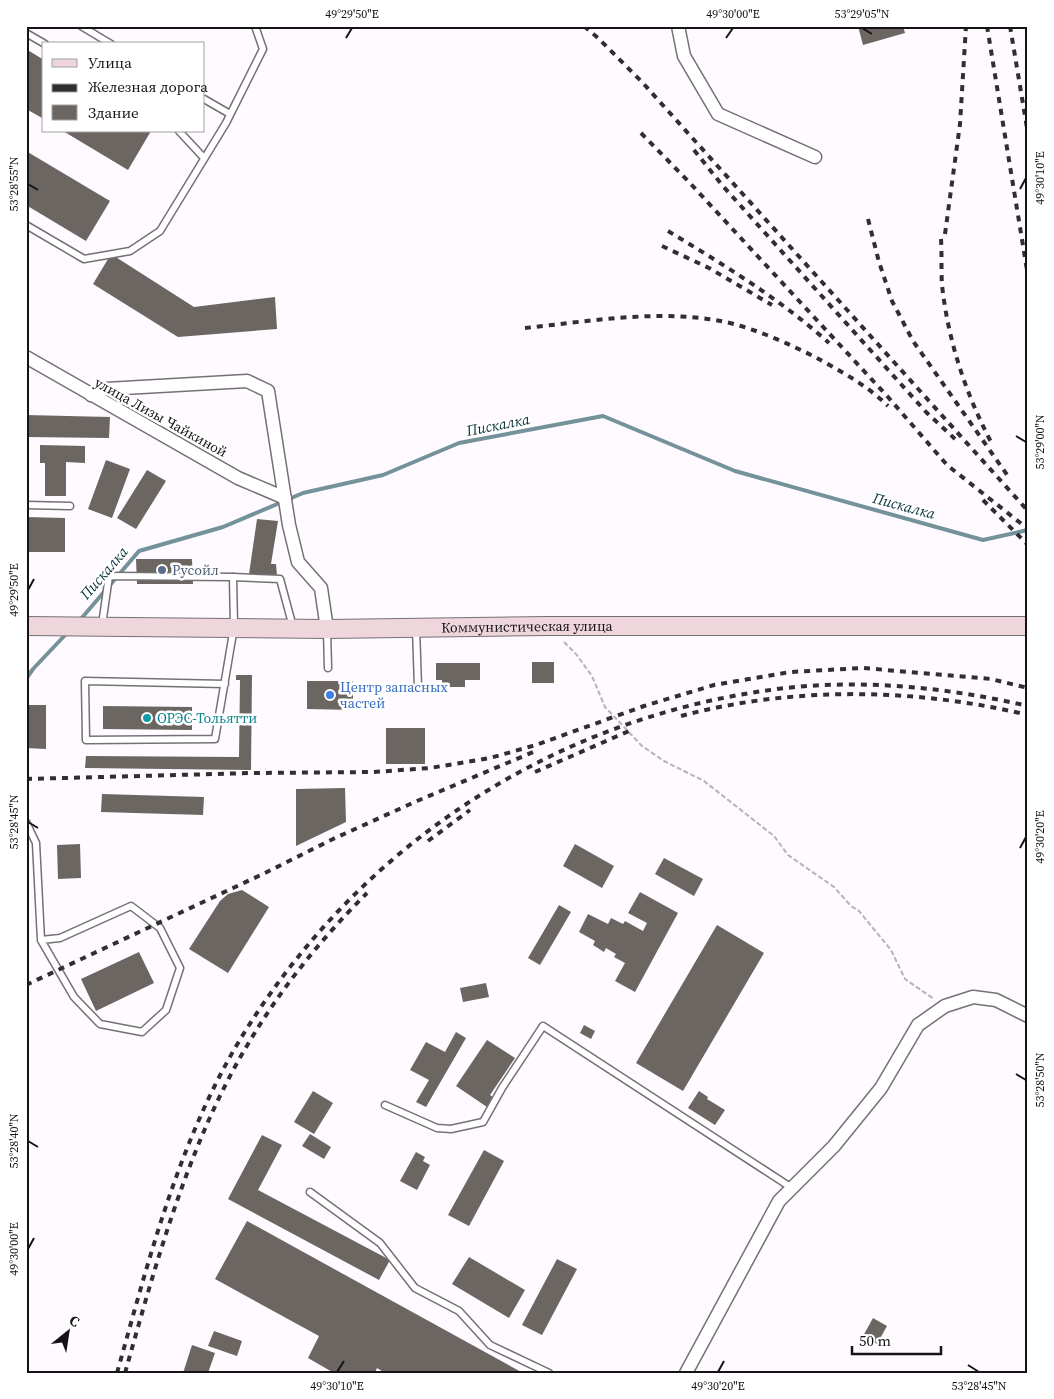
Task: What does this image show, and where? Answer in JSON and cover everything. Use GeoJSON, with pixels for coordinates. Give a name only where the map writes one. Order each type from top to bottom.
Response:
{"type":"FeatureCollection","features":[{"type":"Feature","properties":{"kind":"main road","name":"Коммунистическая улица"},"geometry":{"type":"LineString","coordinates":[[26,626],[327,629],[547,626],[1028,626]]}},
{"type":"Feature","properties":{"kind":"street"},"geometry":{"type":"LineString","coordinates":[[678,26],[684,56],[718,114],[815,157]]}},
{"type":"Feature","properties":{"kind":"street","name":"улица Лизы Чайкиной"},"geometry":{"type":"LineString","coordinates":[[26,357],[238,478],[285,498]]}},
{"type":"Feature","properties":{"kind":"street"},"geometry":{"type":"LineString","coordinates":[[91,395],[106,388],[247,381],[268,391],[289,525],[298,562],[321,588],[327,629]]}},
{"type":"Feature","properties":{"kind":"street"},"geometry":{"type":"LineString","coordinates":[[686,1373],[779,1201],[834,1146],[881,1088],[918,1024],[945,1006],[973,997],[996,1000],[1028,1016]]}},
{"type":"Feature","properties":{"kind":"lane"},"geometry":{"type":"LineString","coordinates":[[81,26],[108,42]]}},
{"type":"Feature","properties":{"kind":"lane"},"geometry":{"type":"LineString","coordinates":[[26,225],[84,259],[130,251],[160,231],[230,114],[263,49],[255,26]]}},
{"type":"Feature","properties":{"kind":"lane"},"geometry":{"type":"LineString","coordinates":[[26,32],[42,42]]}},
{"type":"Feature","properties":{"kind":"lane"},"geometry":{"type":"LineString","coordinates":[[205,100],[230,114]]}},
{"type":"Feature","properties":{"kind":"lane"},"geometry":{"type":"LineString","coordinates":[[180,132],[204,158]]}},
{"type":"Feature","properties":{"kind":"lane"},"geometry":{"type":"LineString","coordinates":[[26,505],[70,506]]}},
{"type":"Feature","properties":{"kind":"lane"},"geometry":{"type":"LineString","coordinates":[[102,627],[109,576],[280,579],[293,628]]}},
{"type":"Feature","properties":{"kind":"lane"},"geometry":{"type":"LineString","coordinates":[[226,684],[85,681],[86,740],[215,739],[226,684],[234,627],[233,577]]}},
{"type":"Feature","properties":{"kind":"lane"},"geometry":{"type":"LineString","coordinates":[[416,628],[418,687]]}},
{"type":"Feature","properties":{"kind":"lane"},"geometry":{"type":"LineString","coordinates":[[327,629],[328,668]]}},
{"type":"Feature","properties":{"kind":"lane"},"geometry":{"type":"LineString","coordinates":[[26,822],[36,844],[41,940],[74,997],[100,1024],[142,1032],[166,1010],[180,968],[160,928],[131,906],[60,938],[41,940]]}},
{"type":"Feature","properties":{"kind":"lane"},"geometry":{"type":"LineString","coordinates":[[385,1105],[437,1128],[451,1129],[483,1122],[502,1088],[543,1026],[792,1188]]}},
{"type":"Feature","properties":{"kind":"lane"},"geometry":{"type":"LineString","coordinates":[[310,1192],[380,1243],[415,1288],[459,1311],[490,1345],[549,1373]]}},
{"type":"Feature","properties":{"kind":"path"},"geometry":{"type":"LineString","coordinates":[[564,642],[576,654],[592,676],[605,707],[642,746],[664,761],[704,781],[774,836],[788,855],[834,887],[851,906],[859,911],[891,950],[904,978],[945,1006]]}},
{"type":"Feature","properties":{"kind":"building"},"geometry":{"type":"Polygon","coordinates":[[[858,26],[903,26],[905,33],[863,45],[858,26]]]}},
{"type":"Feature","properties":{"kind":"building"},"geometry":{"type":"Polygon","coordinates":[[[26,49],[42,59],[42,118],[26,109],[26,49]]]}},
{"type":"Feature","properties":{"kind":"building"},"geometry":{"type":"Polygon","coordinates":[[[65,132],[150,132],[128,170],[65,132]]]}},
{"type":"Feature","properties":{"kind":"building"},"geometry":{"type":"Polygon","coordinates":[[[26,151],[110,201],[86,241],[26,205],[26,151]]]}},
{"type":"Feature","properties":{"kind":"building"},"geometry":{"type":"Polygon","coordinates":[[[111,254],[194,307],[275,297],[277,329],[178,337],[93,284],[111,254]]]}},
{"type":"Feature","properties":{"kind":"building"},"geometry":{"type":"Polygon","coordinates":[[[26,415],[110,417],[109,438],[26,437],[26,415]]]}},
{"type":"Feature","properties":{"kind":"building"},"geometry":{"type":"Polygon","coordinates":[[[40,445],[85,446],[85,463],[66,462],[66,496],[45,496],[45,463],[40,463],[40,445]]]}},
{"type":"Feature","properties":{"kind":"building"},"geometry":{"type":"Polygon","coordinates":[[[106,460],[130,469],[112,518],[88,509],[106,460]]]}},
{"type":"Feature","properties":{"kind":"building"},"geometry":{"type":"Polygon","coordinates":[[[147,470],[166,481],[136,529],[117,518],[147,470]]]}},
{"type":"Feature","properties":{"kind":"building"},"geometry":{"type":"Polygon","coordinates":[[[26,517],[65,518],[65,552],[26,552],[26,517]]]}},
{"type":"Feature","properties":{"kind":"building"},"geometry":{"type":"Polygon","coordinates":[[[257,519],[278,521],[271,564],[276,564],[277,576],[249,574],[257,519]]]}},
{"type":"Feature","properties":{"kind":"building"},"geometry":{"type":"Polygon","coordinates":[[[136,559],[192,559],[193,584],[137,584],[136,559]]]}},
{"type":"Feature","properties":{"kind":"building"},"geometry":{"type":"Polygon","coordinates":[[[532,662],[554,662],[554,683],[532,683],[532,662]]]}},
{"type":"Feature","properties":{"kind":"building"},"geometry":{"type":"Polygon","coordinates":[[[436,663],[480,663],[480,680],[465,680],[465,687],[442,687],[442,680],[436,680],[436,663]]]}},
{"type":"Feature","properties":{"kind":"building"},"geometry":{"type":"Polygon","coordinates":[[[236,675],[252,675],[251,770],[85,768],[86,756],[239,757],[240,680],[236,680],[236,675]]]}},
{"type":"Feature","properties":{"kind":"building","name":"Центр запасных частей"},"geometry":{"type":"Polygon","coordinates":[[[307,681],[353,681],[353,710],[307,709],[307,681]]]}},
{"type":"Feature","properties":{"kind":"building"},"geometry":{"type":"Polygon","coordinates":[[[26,705],[46,705],[46,749],[26,748],[26,705]]]}},
{"type":"Feature","properties":{"kind":"building","name":"ОРЭС-Тольятти"},"geometry":{"type":"Polygon","coordinates":[[[103,706],[192,707],[192,730],[103,729],[103,706]]]}},
{"type":"Feature","properties":{"kind":"building"},"geometry":{"type":"Polygon","coordinates":[[[386,728],[425,728],[425,764],[386,764],[386,728]]]}},
{"type":"Feature","properties":{"kind":"building"},"geometry":{"type":"Polygon","coordinates":[[[345,788],[346,822],[296,846],[296,789],[345,788]]]}},
{"type":"Feature","properties":{"kind":"building"},"geometry":{"type":"Polygon","coordinates":[[[102,794],[204,797],[203,815],[101,812],[102,794]]]}},
{"type":"Feature","properties":{"kind":"building"},"geometry":{"type":"Polygon","coordinates":[[[80,844],[81,878],[58,879],[57,845],[80,844]]]}},
{"type":"Feature","properties":{"kind":"building"},"geometry":{"type":"Polygon","coordinates":[[[575,844],[614,866],[602,888],[563,866],[575,844]]]}},
{"type":"Feature","properties":{"kind":"building"},"geometry":{"type":"Polygon","coordinates":[[[664,858],[703,879],[694,896],[655,874],[664,858]]]}},
{"type":"Feature","properties":{"kind":"building"},"geometry":{"type":"Polygon","coordinates":[[[242,890],[269,907],[228,973],[189,949],[220,901],[228,894],[242,890]]]}},
{"type":"Feature","properties":{"kind":"building"},"geometry":{"type":"Polygon","coordinates":[[[640,892],[678,913],[635,992],[615,981],[625,963],[614,957],[616,954],[606,948],[604,952],[593,945],[595,941],[579,932],[588,914],[608,924],[611,918],[623,924],[625,921],[643,931],[647,923],[628,913],[640,892]]]}},
{"type":"Feature","properties":{"kind":"building"},"geometry":{"type":"Polygon","coordinates":[[[559,905],[571,912],[540,965],[528,958],[559,905]]]}},
{"type":"Feature","properties":{"kind":"building"},"geometry":{"type":"Polygon","coordinates":[[[717,925],[764,953],[683,1091],[636,1063],[717,925]]]}},
{"type":"Feature","properties":{"kind":"building"},"geometry":{"type":"Polygon","coordinates":[[[139,952],[154,983],[96,1011],[81,979],[139,952]]]}},
{"type":"Feature","properties":{"kind":"building"},"geometry":{"type":"Polygon","coordinates":[[[486,983],[489,997],[463,1002],[460,988],[486,983]]]}},
{"type":"Feature","properties":{"kind":"building"},"geometry":{"type":"Polygon","coordinates":[[[584,1025],[595,1031],[591,1039],[580,1033],[584,1025]]]}},
{"type":"Feature","properties":{"kind":"building"},"geometry":{"type":"Polygon","coordinates":[[[456,1032],[466,1038],[426,1107],[416,1102],[429,1080],[410,1070],[426,1042],[445,1052],[456,1032]]]}},
{"type":"Feature","properties":{"kind":"building"},"geometry":{"type":"Polygon","coordinates":[[[487,1040],[515,1058],[490,1095],[494,1098],[487,1107],[456,1086],[487,1040]]]}},
{"type":"Feature","properties":{"kind":"building"},"geometry":{"type":"Polygon","coordinates":[[[313,1091],[333,1103],[314,1134],[294,1122],[313,1091]]]}},
{"type":"Feature","properties":{"kind":"building"},"geometry":{"type":"Polygon","coordinates":[[[699,1091],[708,1097],[707,1099],[725,1110],[715,1125],[688,1108],[699,1091]]]}},
{"type":"Feature","properties":{"kind":"building"},"geometry":{"type":"Polygon","coordinates":[[[310,1134],[331,1147],[324,1159],[302,1146],[310,1134]]]}},
{"type":"Feature","properties":{"kind":"building"},"geometry":{"type":"Polygon","coordinates":[[[262,1135],[282,1145],[258,1190],[390,1260],[379,1280],[228,1199],[262,1135]]]}},
{"type":"Feature","properties":{"kind":"building"},"geometry":{"type":"Polygon","coordinates":[[[484,1150],[504,1161],[469,1226],[448,1215],[484,1150]]]}},
{"type":"Feature","properties":{"kind":"building"},"geometry":{"type":"Polygon","coordinates":[[[416,1152],[425,1157],[423,1161],[430,1165],[417,1190],[400,1181],[416,1152]]]}},
{"type":"Feature","properties":{"kind":"building"},"geometry":{"type":"Polygon","coordinates":[[[247,1221],[523,1373],[385,1373],[377,1368],[375,1373],[334,1373],[308,1358],[319,1336],[215,1279],[247,1221]]]}},
{"type":"Feature","properties":{"kind":"building"},"geometry":{"type":"Polygon","coordinates":[[[469,1257],[525,1290],[509,1318],[452,1284],[469,1257]]]}},
{"type":"Feature","properties":{"kind":"building"},"geometry":{"type":"Polygon","coordinates":[[[557,1259],[577,1269],[542,1335],[522,1325],[557,1259]]]}},
{"type":"Feature","properties":{"kind":"building"},"geometry":{"type":"Polygon","coordinates":[[[873,1318],[887,1326],[877,1344],[863,1336],[873,1318]]]}},
{"type":"Feature","properties":{"kind":"building"},"geometry":{"type":"Polygon","coordinates":[[[214,1331],[242,1341],[237,1356],[208,1346],[214,1331]]]}},
{"type":"Feature","properties":{"kind":"building"},"geometry":{"type":"Polygon","coordinates":[[[192,1345],[215,1353],[208,1373],[183,1373],[192,1345]]]}},
{"type":"Feature","properties":{"kind":"waterway","name":"Пискалка"},"geometry":{"type":"LineString","coordinates":[[289,499],[303,493],[383,475],[459,443],[603,416],[735,471],[983,540],[1028,530]]}},
{"type":"Feature","properties":{"kind":"waterway","name":"Пискалка"},"geometry":{"type":"LineString","coordinates":[[80,620],[139,551],[223,527],[282,502]]}},
{"type":"Feature","properties":{"kind":"waterway","name":"Пискалка"},"geometry":{"type":"LineString","coordinates":[[26,679],[68,632]]}},
{"type":"Feature","properties":{"kind":"railway"},"geometry":{"type":"LineString","coordinates":[[584,26],[642,82],[1028,511]]}},
{"type":"Feature","properties":{"kind":"railway"},"geometry":{"type":"LineString","coordinates":[[945,234],[960,124],[966,26]]}},
{"type":"Feature","properties":{"kind":"railway"},"geometry":{"type":"LineString","coordinates":[[987,26],[1028,276]]}},
{"type":"Feature","properties":{"kind":"railway"},"geometry":{"type":"LineString","coordinates":[[1010,26],[1028,134]]}},
{"type":"Feature","properties":{"kind":"railway"},"geometry":{"type":"LineString","coordinates":[[641,133],[689,182],[888,397],[947,465],[1028,529]]}},
{"type":"Feature","properties":{"kind":"railway"},"geometry":{"type":"LineString","coordinates":[[694,150],[722,185],[926,412],[955,439]]}},
{"type":"Feature","properties":{"kind":"railway"},"geometry":{"type":"LineString","coordinates":[[868,219],[879,262],[892,301],[913,341],[1010,479]]}},
{"type":"Feature","properties":{"kind":"railway"},"geometry":{"type":"LineString","coordinates":[[668,231],[771,297],[829,343]]}},
{"type":"Feature","properties":{"kind":"railway"},"geometry":{"type":"LineString","coordinates":[[941,239],[942,285],[953,346],[973,404],[991,442]]}},
{"type":"Feature","properties":{"kind":"railway"},"geometry":{"type":"LineString","coordinates":[[662,246],[709,268],[772,305]]}},
{"type":"Feature","properties":{"kind":"railway"},"geometry":{"type":"LineString","coordinates":[[525,328],[634,317],[662,316],[716,320],[760,333],[815,357],[862,385],[888,406]]}},
{"type":"Feature","properties":{"kind":"railway"},"geometry":{"type":"LineString","coordinates":[[983,500],[1028,545]]}},
{"type":"Feature","properties":{"kind":"railway"},"geometry":{"type":"LineString","coordinates":[[26,779],[374,772],[430,768],[490,758],[536,745],[644,706],[714,685],[790,672],[863,668],[991,679],[1028,688]]}},
{"type":"Feature","properties":{"kind":"railway"},"geometry":{"type":"LineString","coordinates":[[117,1373],[168,1201],[200,1117],[219,1077],[241,1038],[289,968],[344,905],[406,848],[473,800],[545,759],[622,726],[702,703],[786,688],[847,684],[938,690],[1028,706]]}},
{"type":"Feature","properties":{"kind":"railway"},"geometry":{"type":"LineString","coordinates":[[681,716],[723,706],[767,699],[810,695],[854,694],[942,700],[986,706],[1028,715]]}},
{"type":"Feature","properties":{"kind":"railway"},"geometry":{"type":"LineString","coordinates":[[535,772],[629,731]]}},
{"type":"Feature","properties":{"kind":"railway"},"geometry":{"type":"LineString","coordinates":[[26,985],[265,873],[333,839],[538,750]]}},
{"type":"Feature","properties":{"kind":"railway"},"geometry":{"type":"LineString","coordinates":[[428,841],[470,810]]}},
{"type":"Feature","properties":{"kind":"railway"},"geometry":{"type":"LineString","coordinates":[[125,1373],[176,1204],[208,1121],[227,1082],[248,1044],[288,983],[318,946],[367,893]]}},
{"type":"Feature","properties":{"kind":"place","name":"Русойл"},"geometry":{"type":"Point","coordinates":[162,570]}},
{"type":"Feature","properties":{"kind":"place","name":"Центр запасных частей"},"geometry":{"type":"Point","coordinates":[330,695]}},
{"type":"Feature","properties":{"kind":"place","name":"ОРЭС-Тольятти"},"geometry":{"type":"Point","coordinates":[147,718]}}]}
